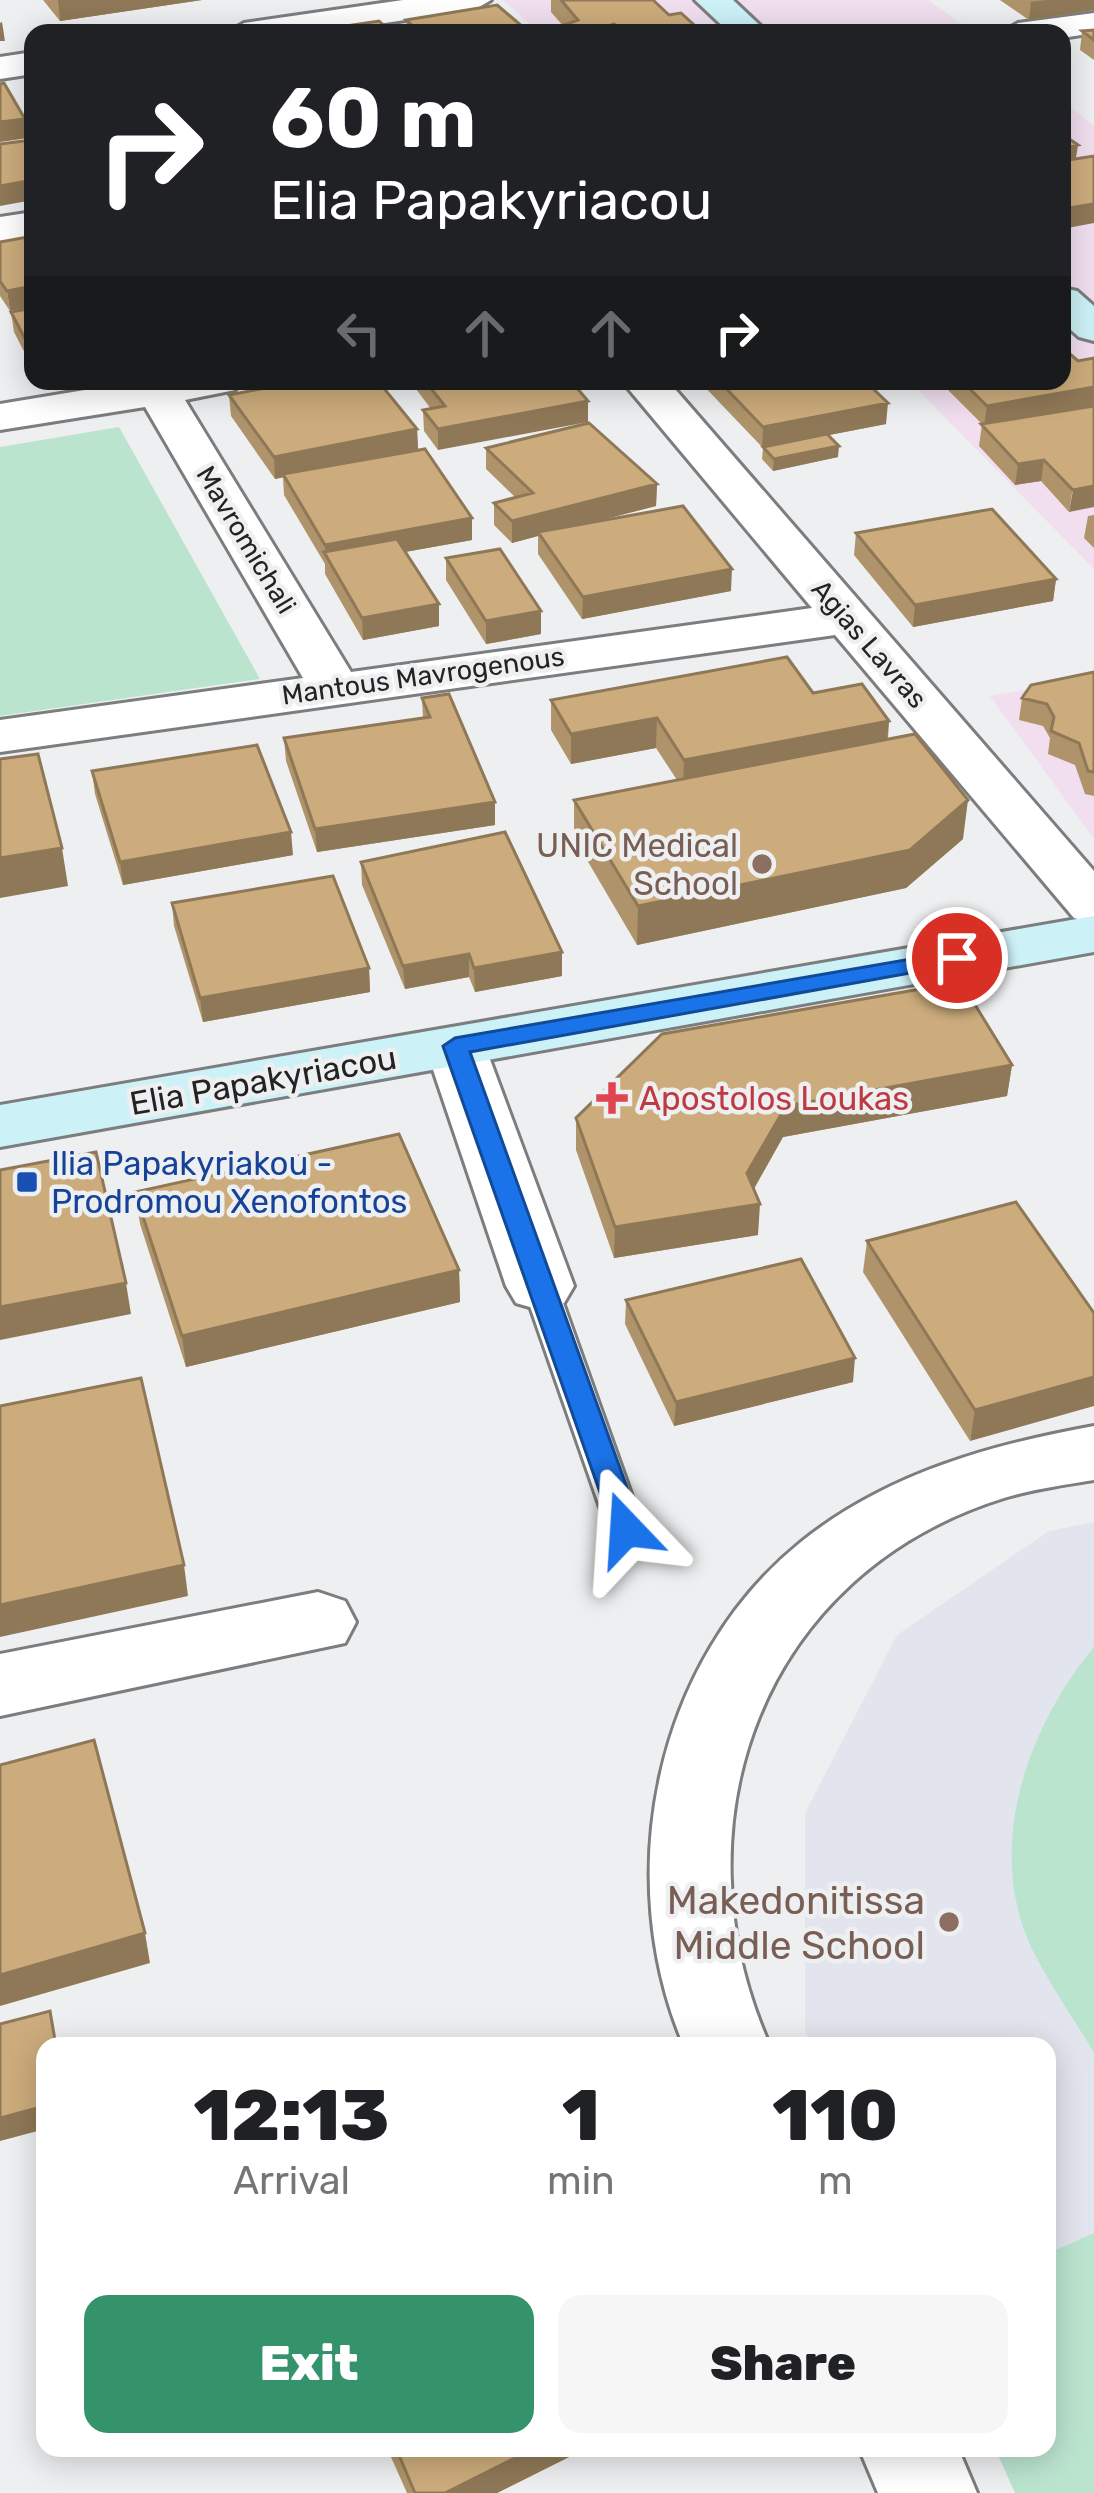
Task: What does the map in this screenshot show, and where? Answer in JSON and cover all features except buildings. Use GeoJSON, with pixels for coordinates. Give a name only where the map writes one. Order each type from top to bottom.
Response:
{"type":"FeatureCollection","features":[{"type":"Feature","properties":{"kind":"main road"},"geometry":{"type":"LineString","coordinates":[[712,0],[740,24]]}},
{"type":"Feature","properties":{"kind":"main road"},"geometry":{"type":"LineString","coordinates":[[1071,308],[1094,328]]}},
{"type":"Feature","properties":{"kind":"main road","name":"Elia Papakyriacou"},"geometry":{"type":"LineString","coordinates":[[0,1126],[1094,934]]}},
{"type":"Feature","properties":{"kind":"street"},"geometry":{"type":"LineString","coordinates":[[277,24],[328,10],[474,0]]}},
{"type":"Feature","properties":{"kind":"street"},"geometry":{"type":"LineString","coordinates":[[0,417],[169,390]]}},
{"type":"Feature","properties":{"kind":"street","name":"Agias Lavras"},"geometry":{"type":"LineString","coordinates":[[652,390],[1094,906]]}},
{"type":"Feature","properties":{"kind":"street","name":"Mavromichali"},"geometry":{"type":"LineString","coordinates":[[158,392],[334,688]]}},
{"type":"Feature","properties":{"kind":"street","name":"Mantous Mavrogenous"},"geometry":{"type":"LineString","coordinates":[[0,736],[846,618]]}},
{"type":"Feature","properties":{"kind":"street"},"geometry":{"type":"LineString","coordinates":[[455,1046],[540,1286]]}},
{"type":"Feature","properties":{"kind":"street"},"geometry":{"type":"LineString","coordinates":[[723,2037],[708,2003],[690,1931],[687,1840],[704,1761],[737,1679],[773,1617],[826,1564],[891,1522],[992,1473],[1094,1453]]}},
{"type":"Feature","properties":{"kind":"street"},"geometry":{"type":"LineString","coordinates":[[0,1685],[318,1622]]}},
{"type":"Feature","properties":{"kind":"street"},"geometry":{"type":"LineString","coordinates":[[911,2457],[928,2493]]}},
{"type":"Feature","properties":{"kind":"lane"},"geometry":{"type":"LineString","coordinates":[[540,1286],[626,1529]]}},
{"type":"Feature","properties":{"kind":"shaded area"},"geometry":{"type":"Polygon","coordinates":[[[503,0],[928,0],[961,24],[530,24],[503,0]]]}},
{"type":"Feature","properties":{"kind":"shaded area"},"geometry":{"type":"Polygon","coordinates":[[[1071,107],[1094,126],[1094,569],[918,390],[1071,390],[1071,107]]]}},
{"type":"Feature","properties":{"kind":"shaded area"},"geometry":{"type":"Polygon","coordinates":[[[1094,678],[1094,839],[990,696],[1094,678]]]}},
{"type":"Feature","properties":{"kind":"shaded area","name":"Makedonitissa Middle School"},"geometry":{"type":"Polygon","coordinates":[[[1094,1522],[1094,2493],[1015,2493],[999,2457],[1056,2457],[1056,2037],[808,2037],[805,2030],[805,1813],[897,1635],[1049,1531],[1094,1522]]]}},
{"type":"Feature","properties":{"kind":"green space"},"geometry":{"type":"Polygon","coordinates":[[[119,427],[260,679],[0,716],[0,447],[119,427]]]}},
{"type":"Feature","properties":{"kind":"green space"},"geometry":{"type":"Polygon","coordinates":[[[1094,1647],[1094,2053],[1032,1949],[1018,1910],[1012,1871],[1013,1830],[1032,1752],[1049,1714],[1094,1647]]]}},
{"type":"Feature","properties":{"kind":"green space"},"geometry":{"type":"Polygon","coordinates":[[[1094,2233],[1094,2493],[1015,2493],[999,2457],[1056,2457],[1056,2250],[1094,2233]]]}},
{"type":"Feature","properties":{"kind":"place","name":"UNIC Medical School"},"geometry":{"type":"Point","coordinates":[762,864]}},
{"type":"Feature","properties":{"kind":"place","name":"Apostolos Loukas"},"geometry":{"type":"Point","coordinates":[612,1098]}},
{"type":"Feature","properties":{"kind":"place","name":"Ilia Papakyriakou - Prodromou Xenofontos"},"geometry":{"type":"Point","coordinates":[27,1182]}},
{"type":"Feature","properties":{"kind":"place","name":"Makedonitissa Middle School"},"geometry":{"type":"Point","coordinates":[949,1922]}},
{"type":"Feature","properties":{"kind":"route"},"geometry":{"type":"LineString","coordinates":[[626,1529],[455,1046],[957,958]]}}]}
